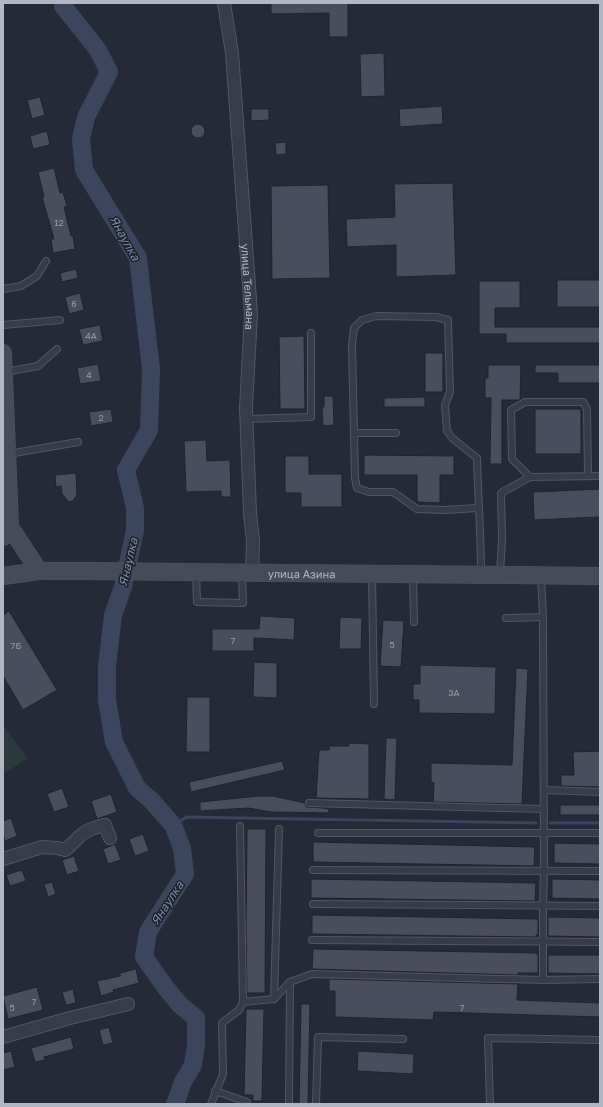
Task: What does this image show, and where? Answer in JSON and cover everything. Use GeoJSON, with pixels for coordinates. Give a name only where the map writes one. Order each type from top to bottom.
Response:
{"type":"FeatureCollection","features":[{"type":"Feature","properties":{"kind":"street","name":"улица Тельмана"},"geometry":{"type":"LineString","coordinates":[[224,3],[232,53],[251,312],[246,419],[250,513],[253,541],[247,572]]}},
{"type":"Feature","properties":{"kind":"street"},"geometry":{"type":"LineString","coordinates":[[3,353],[7,454],[6,532],[39,571]]}},
{"type":"Feature","properties":{"kind":"street","name":"улица Азина"},"geometry":{"type":"LineString","coordinates":[[3,576],[39,571],[600,576]]}},
{"type":"Feature","properties":{"kind":"street"},"geometry":{"type":"LineString","coordinates":[[3,859],[42,847],[65,850],[80,836],[98,826],[105,826],[110,838]]}},
{"type":"Feature","properties":{"kind":"street"},"geometry":{"type":"LineString","coordinates":[[3,1038],[70,1018],[128,1004]]}},
{"type":"Feature","properties":{"kind":"lane"},"geometry":{"type":"LineString","coordinates":[[3,289],[21,286],[37,276],[46,261]]}},
{"type":"Feature","properties":{"kind":"lane"},"geometry":{"type":"LineString","coordinates":[[478,508],[445,510],[417,509],[393,492],[369,492],[357,488],[355,478],[352,345],[354,328],[362,320],[376,316],[436,317],[448,320],[450,392],[445,405],[447,431],[452,438],[477,458],[478,508],[481,539],[481,574]]}},
{"type":"Feature","properties":{"kind":"lane"},"geometry":{"type":"LineString","coordinates":[[3,325],[60,320]]}},
{"type":"Feature","properties":{"kind":"lane"},"geometry":{"type":"LineString","coordinates":[[246,419],[311,417],[312,333]]}},
{"type":"Feature","properties":{"kind":"lane"},"geometry":{"type":"LineString","coordinates":[[3,372],[38,366],[57,349]]}},
{"type":"Feature","properties":{"kind":"lane"},"geometry":{"type":"LineString","coordinates":[[530,476],[512,459],[511,410],[525,402],[583,402],[588,409],[588,476]]}},
{"type":"Feature","properties":{"kind":"lane"},"geometry":{"type":"LineString","coordinates":[[354,434],[396,433]]}},
{"type":"Feature","properties":{"kind":"lane"},"geometry":{"type":"LineString","coordinates":[[7,454],[78,442]]}},
{"type":"Feature","properties":{"kind":"lane"},"geometry":{"type":"LineString","coordinates":[[500,574],[502,539],[501,493],[530,476],[600,476]]}},
{"type":"Feature","properties":{"kind":"lane"},"geometry":{"type":"LineString","coordinates":[[196,572],[197,602],[243,603],[247,572]]}},
{"type":"Feature","properties":{"kind":"lane"},"geometry":{"type":"LineString","coordinates":[[372,574],[374,704]]}},
{"type":"Feature","properties":{"kind":"lane"},"geometry":{"type":"LineString","coordinates":[[413,574],[414,622]]}},
{"type":"Feature","properties":{"kind":"lane"},"geometry":{"type":"LineString","coordinates":[[541,575],[543,617],[544,790],[543,980]]}},
{"type":"Feature","properties":{"kind":"lane"},"geometry":{"type":"LineString","coordinates":[[506,618],[543,617]]}},
{"type":"Feature","properties":{"kind":"lane"},"geometry":{"type":"LineString","coordinates":[[544,790],[600,792]]}},
{"type":"Feature","properties":{"kind":"lane"},"geometry":{"type":"LineString","coordinates":[[309,803],[544,809]]}},
{"type":"Feature","properties":{"kind":"lane"},"geometry":{"type":"LineString","coordinates":[[211,1104],[223,1074],[222,1023],[239,1010],[243,1002],[240,826]]}},
{"type":"Feature","properties":{"kind":"lane"},"geometry":{"type":"LineString","coordinates":[[274,999],[279,829]]}},
{"type":"Feature","properties":{"kind":"lane"},"geometry":{"type":"LineString","coordinates":[[318,833],[600,833]]}},
{"type":"Feature","properties":{"kind":"lane"},"geometry":{"type":"LineString","coordinates":[[313,870],[600,871]]}},
{"type":"Feature","properties":{"kind":"lane"},"geometry":{"type":"LineString","coordinates":[[312,904],[600,906]]}},
{"type":"Feature","properties":{"kind":"lane"},"geometry":{"type":"LineString","coordinates":[[312,940],[600,942]]}},
{"type":"Feature","properties":{"kind":"lane"},"geometry":{"type":"LineString","coordinates":[[243,1002],[274,999],[290,982],[312,974],[543,980],[600,979]]}},
{"type":"Feature","properties":{"kind":"lane"},"geometry":{"type":"LineString","coordinates":[[288,1104],[290,982]]}},
{"type":"Feature","properties":{"kind":"lane"},"geometry":{"type":"LineString","coordinates":[[316,1104],[318,1037],[403,1039]]}},
{"type":"Feature","properties":{"kind":"lane"},"geometry":{"type":"LineString","coordinates":[[490,1104],[488,1038],[600,1040]]}},
{"type":"Feature","properties":{"kind":"lane"},"geometry":{"type":"LineString","coordinates":[[215,1091],[247,1102],[247,1104]]}},
{"type":"Feature","properties":{"kind":"shaded area"},"geometry":{"type":"Polygon","coordinates":[[[3,725],[27,758],[3,775],[3,725]]]}},
{"type":"Feature","properties":{"kind":"building"},"geometry":{"type":"Polygon","coordinates":[[[271,3],[348,3],[348,37],[329,37],[329,13],[271,14],[271,3]]]}},
{"type":"Feature","properties":{"kind":"building"},"geometry":{"type":"Polygon","coordinates":[[[384,53],[385,96],[361,97],[360,54],[384,53]]]}},
{"type":"Feature","properties":{"kind":"building"},"geometry":{"type":"Polygon","coordinates":[[[40,97],[45,115],[32,119],[27,100],[40,97]]]}},
{"type":"Feature","properties":{"kind":"building"},"geometry":{"type":"Polygon","coordinates":[[[442,106],[443,124],[400,127],[399,109],[442,106]]]}},
{"type":"Feature","properties":{"kind":"building"},"geometry":{"type":"Polygon","coordinates":[[[251,109],[269,109],[269,120],[251,121],[251,109]]]}},
{"type":"Feature","properties":{"kind":"building"},"geometry":{"type":"Polygon","coordinates":[[[198,124],[203,126],[205,131],[203,136],[198,138],[193,136],[191,131],[193,126],[198,124]]]}},
{"type":"Feature","properties":{"kind":"building"},"geometry":{"type":"Polygon","coordinates":[[[47,131],[50,145],[33,149],[30,136],[47,131]]]}},
{"type":"Feature","properties":{"kind":"building"},"geometry":{"type":"Polygon","coordinates":[[[286,142],[286,154],[276,155],[275,143],[286,142]]]}},
{"type":"Feature","properties":{"kind":"building"},"geometry":{"type":"Polygon","coordinates":[[[54,168],[60,193],[63,192],[67,206],[64,207],[71,236],[73,236],[75,249],[53,253],[51,239],[54,239],[42,197],[44,197],[38,172],[54,168]]]}},
{"type":"Feature","properties":{"kind":"building"},"geometry":{"type":"Polygon","coordinates":[[[453,183],[456,275],[396,277],[396,245],[347,247],[346,219],[395,217],[394,184],[453,183]]]}},
{"type":"Feature","properties":{"kind":"building"},"geometry":{"type":"Polygon","coordinates":[[[328,185],[330,278],[272,279],[271,186],[328,185]]]}},
{"type":"Feature","properties":{"kind":"building"},"geometry":{"type":"Polygon","coordinates":[[[76,269],[78,278],[62,282],[60,273],[76,269]]]}},
{"type":"Feature","properties":{"kind":"building"},"geometry":{"type":"Polygon","coordinates":[[[557,280],[600,280],[600,307],[557,307],[557,280]]]}},
{"type":"Feature","properties":{"kind":"building"},"geometry":{"type":"Polygon","coordinates":[[[479,281],[520,281],[520,308],[495,308],[495,327],[600,327],[600,343],[506,343],[506,334],[479,334],[479,281]]]}},
{"type":"Feature","properties":{"kind":"building"},"geometry":{"type":"Polygon","coordinates":[[[80,293],[84,310],[69,314],[65,297],[80,293]]]}},
{"type":"Feature","properties":{"kind":"building"},"geometry":{"type":"Polygon","coordinates":[[[100,325],[103,341],[83,345],[79,329],[100,325]]]}},
{"type":"Feature","properties":{"kind":"building"},"geometry":{"type":"Polygon","coordinates":[[[304,336],[305,409],[280,409],[279,337],[304,336]]]}},
{"type":"Feature","properties":{"kind":"building"},"geometry":{"type":"Polygon","coordinates":[[[425,353],[443,353],[443,392],[425,392],[425,353]]]}},
{"type":"Feature","properties":{"kind":"building"},"geometry":{"type":"Polygon","coordinates":[[[98,364],[101,381],[80,384],[77,368],[98,364]]]}},
{"type":"Feature","properties":{"kind":"building"},"geometry":{"type":"Polygon","coordinates":[[[488,365],[521,365],[520,400],[502,400],[502,464],[490,464],[491,398],[485,398],[485,378],[488,378],[488,365]]]}},
{"type":"Feature","properties":{"kind":"building"},"geometry":{"type":"Polygon","coordinates":[[[535,365],[600,365],[600,383],[558,383],[558,373],[535,373],[535,365]]]}},
{"type":"Feature","properties":{"kind":"building"},"geometry":{"type":"Polygon","coordinates":[[[324,396],[333,396],[334,425],[323,426],[322,407],[324,407],[324,396]]]}},
{"type":"Feature","properties":{"kind":"building"},"geometry":{"type":"Polygon","coordinates":[[[425,397],[425,407],[384,407],[384,398],[425,397]]]}},
{"type":"Feature","properties":{"kind":"building"},"geometry":{"type":"Polygon","coordinates":[[[111,409],[113,422],[91,426],[89,412],[111,409]]]}},
{"type":"Feature","properties":{"kind":"building"},"geometry":{"type":"Polygon","coordinates":[[[535,409],[581,409],[581,454],[535,454],[535,409]]]}},
{"type":"Feature","properties":{"kind":"building"},"geometry":{"type":"Polygon","coordinates":[[[206,440],[207,461],[230,460],[231,497],[221,497],[221,491],[186,492],[184,441],[206,440]]]}},
{"type":"Feature","properties":{"kind":"building"},"geometry":{"type":"Polygon","coordinates":[[[364,455],[454,456],[454,475],[440,475],[440,503],[417,502],[417,475],[364,475],[364,455]]]}},
{"type":"Feature","properties":{"kind":"building"},"geometry":{"type":"Polygon","coordinates":[[[285,456],[309,456],[309,474],[342,474],[342,507],[301,507],[301,493],[285,493],[285,456]]]}},
{"type":"Feature","properties":{"kind":"building"},"geometry":{"type":"Polygon","coordinates":[[[76,473],[77,495],[73,501],[69,502],[62,494],[61,486],[56,487],[55,475],[76,473]]]}},
{"type":"Feature","properties":{"kind":"building"},"geometry":{"type":"Polygon","coordinates":[[[600,489],[600,517],[534,520],[533,492],[600,489]]]}},
{"type":"Feature","properties":{"kind":"building"},"geometry":{"type":"Polygon","coordinates":[[[9,611],[57,690],[23,710],[3,676],[3,615],[9,611]]]}},
{"type":"Feature","properties":{"kind":"building"},"geometry":{"type":"Polygon","coordinates":[[[260,616],[295,618],[294,640],[254,638],[254,651],[212,651],[212,629],[259,629],[260,616]]]}},
{"type":"Feature","properties":{"kind":"building"},"geometry":{"type":"Polygon","coordinates":[[[340,617],[362,618],[361,649],[339,649],[340,617]]]}},
{"type":"Feature","properties":{"kind":"building"},"geometry":{"type":"Polygon","coordinates":[[[383,620],[404,621],[401,667],[380,666],[383,620]]]}},
{"type":"Feature","properties":{"kind":"building"},"geometry":{"type":"Polygon","coordinates":[[[254,662],[277,663],[277,698],[253,697],[254,662]]]}},
{"type":"Feature","properties":{"kind":"building"},"geometry":{"type":"Polygon","coordinates":[[[420,665],[496,667],[495,714],[419,713],[419,700],[413,700],[413,684],[420,684],[420,665]]]}},
{"type":"Feature","properties":{"kind":"building"},"geometry":{"type":"Polygon","coordinates":[[[516,668],[528,669],[522,804],[433,802],[434,783],[431,782],[431,763],[512,765],[516,668]]]}},
{"type":"Feature","properties":{"kind":"building"},"geometry":{"type":"Polygon","coordinates":[[[187,697],[210,697],[210,752],[186,752],[187,697]]]}},
{"type":"Feature","properties":{"kind":"building"},"geometry":{"type":"Polygon","coordinates":[[[386,738],[397,738],[395,800],[384,799],[386,738]]]}},
{"type":"Feature","properties":{"kind":"building"},"geometry":{"type":"Polygon","coordinates":[[[349,743],[369,744],[369,799],[316,798],[319,750],[329,750],[329,746],[349,746],[349,743]]]}},
{"type":"Feature","properties":{"kind":"building"},"geometry":{"type":"Polygon","coordinates":[[[600,751],[600,787],[561,786],[561,775],[574,775],[573,752],[600,751]]]}},
{"type":"Feature","properties":{"kind":"building"},"geometry":{"type":"Polygon","coordinates":[[[282,761],[285,770],[191,792],[189,782],[282,761]]]}},
{"type":"Feature","properties":{"kind":"building"},"geometry":{"type":"Polygon","coordinates":[[[62,788],[69,807],[54,812],[47,794],[62,788]]]}},
{"type":"Feature","properties":{"kind":"building"},"geometry":{"type":"Polygon","coordinates":[[[111,794],[117,812],[97,819],[91,801],[111,794]]]}},
{"type":"Feature","properties":{"kind":"building"},"geometry":{"type":"Polygon","coordinates":[[[258,796],[273,796],[305,803],[306,807],[329,809],[329,813],[271,812],[248,808],[200,811],[200,802],[258,796]]]}},
{"type":"Feature","properties":{"kind":"building"},"geometry":{"type":"Polygon","coordinates":[[[560,805],[600,805],[600,815],[560,815],[560,805]]]}},
{"type":"Feature","properties":{"kind":"building"},"geometry":{"type":"Polygon","coordinates":[[[11,818],[17,836],[5,841],[3,834],[3,821],[11,818]]]}},
{"type":"Feature","properties":{"kind":"building"},"geometry":{"type":"Polygon","coordinates":[[[247,829],[266,829],[265,993],[247,993],[247,829]]]}},
{"type":"Feature","properties":{"kind":"building"},"geometry":{"type":"Polygon","coordinates":[[[143,834],[149,851],[135,856],[129,839],[143,834]]]}},
{"type":"Feature","properties":{"kind":"building"},"geometry":{"type":"Polygon","coordinates":[[[313,842],[535,847],[534,866],[313,862],[313,842]]]}},
{"type":"Feature","properties":{"kind":"building"},"geometry":{"type":"Polygon","coordinates":[[[554,843],[600,844],[600,864],[554,863],[554,843]]]}},
{"type":"Feature","properties":{"kind":"building"},"geometry":{"type":"Polygon","coordinates":[[[115,844],[121,860],[108,864],[103,849],[115,844]]]}},
{"type":"Feature","properties":{"kind":"building"},"geometry":{"type":"Polygon","coordinates":[[[74,856],[79,871],[67,875],[62,860],[74,856]]]}},
{"type":"Feature","properties":{"kind":"building"},"geometry":{"type":"Polygon","coordinates":[[[22,870],[26,881],[10,886],[6,875],[22,870]]]}},
{"type":"Feature","properties":{"kind":"building"},"geometry":{"type":"Polygon","coordinates":[[[311,879],[536,883],[535,901],[311,898],[311,879]]]}},
{"type":"Feature","properties":{"kind":"building"},"geometry":{"type":"Polygon","coordinates":[[[552,879],[600,880],[600,899],[552,898],[552,879]]]}},
{"type":"Feature","properties":{"kind":"building"},"geometry":{"type":"Polygon","coordinates":[[[52,882],[56,894],[48,897],[44,884],[52,882]]]}},
{"type":"Feature","properties":{"kind":"building"},"geometry":{"type":"Polygon","coordinates":[[[312,915],[538,919],[538,935],[536,935],[536,937],[312,934],[312,915]]]}},
{"type":"Feature","properties":{"kind":"building"},"geometry":{"type":"Polygon","coordinates":[[[548,917],[600,918],[600,937],[548,936],[548,917]]]}},
{"type":"Feature","properties":{"kind":"building"},"geometry":{"type":"Polygon","coordinates":[[[313,949],[536,953],[538,954],[538,973],[518,973],[518,975],[312,969],[313,949]]]}},
{"type":"Feature","properties":{"kind":"building"},"geometry":{"type":"Polygon","coordinates":[[[548,955],[600,955],[600,974],[548,973],[548,955]]]}},
{"type":"Feature","properties":{"kind":"building"},"geometry":{"type":"Polygon","coordinates":[[[136,969],[139,983],[113,990],[114,992],[101,996],[97,981],[120,976],[120,973],[136,969]]]}},
{"type":"Feature","properties":{"kind":"building"},"geometry":{"type":"Polygon","coordinates":[[[329,979],[518,984],[517,1000],[600,1003],[600,1017],[434,1012],[433,1020],[335,1017],[335,991],[329,991],[329,979]]]}},
{"type":"Feature","properties":{"kind":"building"},"geometry":{"type":"Polygon","coordinates":[[[37,987],[43,1010],[8,1019],[3,996],[37,987]]]}},
{"type":"Feature","properties":{"kind":"building"},"geometry":{"type":"Polygon","coordinates":[[[73,989],[76,1003],[66,1005],[62,992],[73,989]]]}},
{"type":"Feature","properties":{"kind":"building"},"geometry":{"type":"Polygon","coordinates":[[[301,1004],[310,1004],[308,1104],[299,1104],[301,1004]]]}},
{"type":"Feature","properties":{"kind":"building"},"geometry":{"type":"Polygon","coordinates":[[[246,1009],[264,1009],[262,1101],[253,1101],[253,1095],[244,1095],[246,1009]]]}},
{"type":"Feature","properties":{"kind":"building"},"geometry":{"type":"Polygon","coordinates":[[[109,1027],[113,1043],[103,1045],[99,1030],[109,1027]]]}},
{"type":"Feature","properties":{"kind":"building"},"geometry":{"type":"Polygon","coordinates":[[[71,1037],[74,1049],[44,1057],[45,1060],[35,1062],[31,1048],[71,1037]]]}},
{"type":"Feature","properties":{"kind":"building"},"geometry":{"type":"Polygon","coordinates":[[[11,1051],[15,1067],[3,1070],[3,1053],[11,1051]]]}},
{"type":"Feature","properties":{"kind":"building"},"geometry":{"type":"Polygon","coordinates":[[[358,1051],[414,1054],[413,1074],[357,1071],[358,1051]]]}},
{"type":"Feature","properties":{"kind":"waterway","name":"Янаулка"},"geometry":{"type":"LineString","coordinates":[[63,3],[63,6],[98,50],[109,72],[86,117],[81,139],[84,170],[138,258],[151,369],[149,430],[126,470],[135,508],[135,531],[123,587],[113,615],[107,666],[107,700],[114,742],[137,788],[152,801],[173,825],[182,848],[185,874],[148,932],[144,957],[180,1005],[196,1018],[196,1045],[193,1065],[183,1082],[175,1104]]}},
{"type":"Feature","properties":{"kind":"waterway"},"geometry":{"type":"LineString","coordinates":[[173,825],[187,817],[536,823]]}},
{"type":"Feature","properties":{"kind":"waterway"},"geometry":{"type":"LineString","coordinates":[[550,823],[600,823]]}}]}
